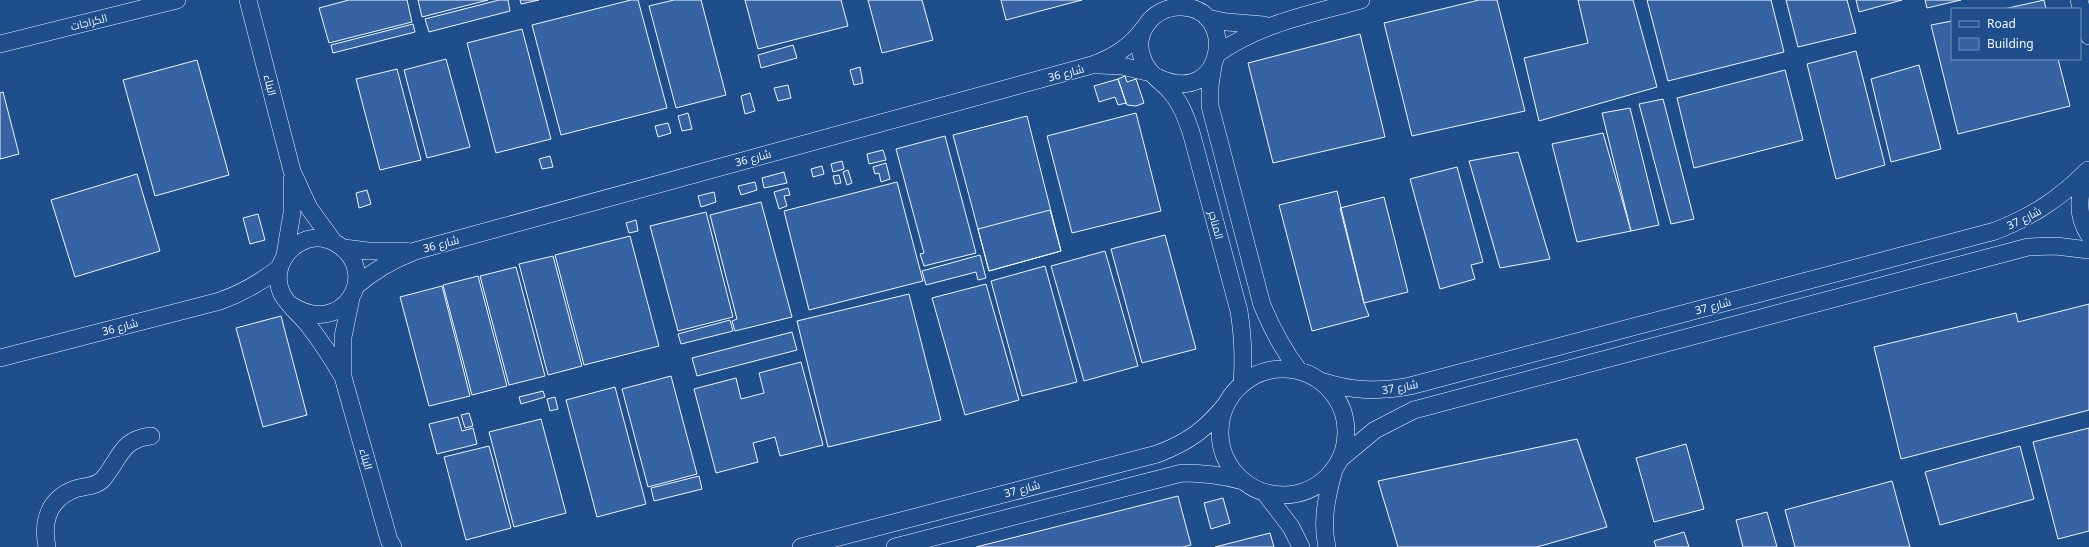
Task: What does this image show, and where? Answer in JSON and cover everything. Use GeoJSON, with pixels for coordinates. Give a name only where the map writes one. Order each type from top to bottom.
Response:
{"type":"FeatureCollection","features":[{"type":"Feature","properties":{"kind":"street","name":"الكراجات"},"geometry":{"type":"LineString","coordinates":[[0,44],[177,0]]}},
{"type":"Feature","properties":{"kind":"street","name":"البناء"},"geometry":{"type":"LineString","coordinates":[[248,0],[292,171],[309,208],[339,244]]}},
{"type":"Feature","properties":{"kind":"street"},"geometry":{"type":"LineString","coordinates":[[1153,0],[1140,39],[1140,52],[1144,63],[1154,75],[1168,83],[1181,84],[1193,82],[1204,75],[1215,60],[1250,33],[1268,26],[1361,0]]}},
{"type":"Feature","properties":{"kind":"street"},"geometry":{"type":"LineString","coordinates":[[2079,0],[2089,36]]}},
{"type":"Feature","properties":{"kind":"street"},"geometry":{"type":"LineString","coordinates":[[1146,24],[1158,12],[1170,7],[1184,6],[1248,25],[1268,26]]}},
{"type":"Feature","properties":{"kind":"street"},"geometry":{"type":"LineString","coordinates":[[1197,9],[1214,29],[1218,41],[1210,86],[1210,106],[1262,304],[1271,328],[1299,371]]}},
{"type":"Feature","properties":{"kind":"street","name":"شارع 36"},"geometry":{"type":"LineString","coordinates":[[353,292],[387,263],[415,251],[1092,66],[1116,55],[1127,47],[1146,24]]}},
{"type":"Feature","properties":{"kind":"street","name":"شارع 36"},"geometry":{"type":"LineString","coordinates":[[1092,66],[1122,66],[1154,75]]}},
{"type":"Feature","properties":{"kind":"street","name":"المناجر"},"geometry":{"type":"LineString","coordinates":[[1154,75],[1172,93],[1184,112],[1191,132],[1239,311],[1244,347],[1242,384]]}},
{"type":"Feature","properties":{"kind":"street"},"geometry":{"type":"LineString","coordinates":[[2088,170],[2080,189],[2079,208],[2084,227],[2089,235]]}},
{"type":"Feature","properties":{"kind":"street","name":"شارع 37"},"geometry":{"type":"LineString","coordinates":[[1321,381],[1343,388],[1365,391],[1388,390],[1410,386],[1995,231],[2022,221],[2046,207],[2068,190],[2088,170]]}},
{"type":"Feature","properties":{"kind":"street","name":"البناء"},"geometry":{"type":"LineString","coordinates":[[282,262],[292,213],[292,171]]}},
{"type":"Feature","properties":{"kind":"street"},"geometry":{"type":"LineString","coordinates":[[320,238],[339,244],[353,259],[357,272],[353,292],[341,308],[329,314],[316,316],[302,313],[291,305],[282,294],[279,281],[282,262],[294,246],[306,239],[320,238]]}},
{"type":"Feature","properties":{"kind":"street","name":"شارع 36"},"geometry":{"type":"LineString","coordinates":[[339,244],[368,251],[415,251]]}},
{"type":"Feature","properties":{"kind":"street"},"geometry":{"type":"LineString","coordinates":[[1265,493],[1291,495],[1304,492],[1315,487],[1337,464],[1375,430],[1414,410],[2028,247],[2056,246],[2089,250]]}},
{"type":"Feature","properties":{"kind":"street","name":"شارع 36"},"geometry":{"type":"LineString","coordinates":[[0,358],[220,301],[241,293],[261,282],[282,262]]}},
{"type":"Feature","properties":{"kind":"street","name":"البناء"},"geometry":{"type":"LineString","coordinates":[[353,292],[343,337],[343,377],[390,545]]}},
{"type":"Feature","properties":{"kind":"street","name":"البناء"},"geometry":{"type":"LineString","coordinates":[[291,305],[319,340],[343,377]]}},
{"type":"Feature","properties":{"kind":"street"},"geometry":{"type":"LineString","coordinates":[[1243,481],[1227,462],[1220,439],[1220,426],[1226,402],[1242,384],[1252,377],[1269,370],[1287,369],[1299,371],[1321,381],[1338,400],[1344,417],[1346,435],[1328,493],[1325,518],[1327,547]]}},
{"type":"Feature","properties":{"kind":"street","name":"شارع 37"},"geometry":{"type":"LineString","coordinates":[[801,547],[1157,454],[1177,446],[1196,435],[1213,420],[1226,402]]}},
{"type":"Feature","properties":{"kind":"street"},"geometry":{"type":"LineString","coordinates":[[47,547],[44,531],[48,514],[60,498],[75,489],[90,487],[102,480],[128,444],[140,438],[151,436]]}},
{"type":"Feature","properties":{"kind":"street"},"geometry":{"type":"LineString","coordinates":[[894,547],[1182,473],[1216,474],[1243,481],[1265,493],[1291,527],[1301,547]]}},
{"type":"Feature","properties":{"kind":"building"},"geometry":{"type":"Polygon","coordinates":[[[349,0],[407,0],[412,22],[329,43],[319,8],[349,0]]]}},
{"type":"Feature","properties":{"kind":"building"},"geometry":{"type":"Polygon","coordinates":[[[418,0],[488,0],[422,17],[418,0]]]}},
{"type":"Feature","properties":{"kind":"building"},"geometry":{"type":"Polygon","coordinates":[[[499,0],[508,0],[510,11],[429,32],[425,19],[499,0]]]}},
{"type":"Feature","properties":{"kind":"building"},"geometry":{"type":"Polygon","coordinates":[[[520,0],[539,0],[521,4],[520,0]]]}},
{"type":"Feature","properties":{"kind":"building"},"geometry":{"type":"Polygon","coordinates":[[[631,0],[638,0],[667,108],[561,135],[532,25],[631,0]]]}},
{"type":"Feature","properties":{"kind":"building"},"geometry":{"type":"Polygon","coordinates":[[[674,0],[701,0],[726,95],[676,108],[649,6],[674,0]]]}},
{"type":"Feature","properties":{"kind":"building"},"geometry":{"type":"Polygon","coordinates":[[[745,0],[841,0],[848,26],[758,49],[745,0]]]}},
{"type":"Feature","properties":{"kind":"building"},"geometry":{"type":"Polygon","coordinates":[[[868,0],[922,0],[933,40],[882,53],[868,0]]]}},
{"type":"Feature","properties":{"kind":"building"},"geometry":{"type":"Polygon","coordinates":[[[1001,0],[1082,0],[1006,20],[1001,0]]]}},
{"type":"Feature","properties":{"kind":"building"},"geometry":{"type":"Polygon","coordinates":[[[1479,0],[1497,0],[1525,111],[1412,136],[1384,23],[1479,0]]]}},
{"type":"Feature","properties":{"kind":"building"},"geometry":{"type":"Polygon","coordinates":[[[1578,0],[1633,0],[1657,87],[1539,121],[1524,58],[1588,43],[1578,0]]]}},
{"type":"Feature","properties":{"kind":"building"},"geometry":{"type":"Polygon","coordinates":[[[1647,0],[1771,0],[1784,52],[1668,81],[1647,0]]]}},
{"type":"Feature","properties":{"kind":"building"},"geometry":{"type":"Polygon","coordinates":[[[1786,0],[1847,0],[1856,33],[1798,47],[1786,0]]]}},
{"type":"Feature","properties":{"kind":"building"},"geometry":{"type":"Polygon","coordinates":[[[1856,0],[1902,0],[1859,12],[1856,0]]]}},
{"type":"Feature","properties":{"kind":"building"},"geometry":{"type":"Polygon","coordinates":[[[1925,0],[1961,0],[1927,8],[1925,0]]]}},
{"type":"Feature","properties":{"kind":"building"},"geometry":{"type":"Polygon","coordinates":[[[2044,0],[2046,8],[2008,8],[2044,0]]]}},
{"type":"Feature","properties":{"kind":"building"},"geometry":{"type":"Polygon","coordinates":[[[1951,21],[1951,60],[2058,60],[2070,106],[1958,134],[1931,25],[1951,21]]]}},
{"type":"Feature","properties":{"kind":"building"},"geometry":{"type":"Polygon","coordinates":[[[413,24],[415,32],[333,53],[331,45],[413,24]]]}},
{"type":"Feature","properties":{"kind":"building"},"geometry":{"type":"Polygon","coordinates":[[[522,29],[551,139],[496,153],[467,43],[522,29]]]}},
{"type":"Feature","properties":{"kind":"building"},"geometry":{"type":"Polygon","coordinates":[[[1360,34],[1385,137],[1273,163],[1248,63],[1360,34]]]}},
{"type":"Feature","properties":{"kind":"building"},"geometry":{"type":"Polygon","coordinates":[[[793,45],[797,58],[761,68],[758,55],[793,45]]]}},
{"type":"Feature","properties":{"kind":"building"},"geometry":{"type":"Polygon","coordinates":[[[1856,51],[1885,165],[1836,179],[1807,64],[1856,51]]]}},
{"type":"Feature","properties":{"kind":"building"},"geometry":{"type":"Polygon","coordinates":[[[446,59],[470,147],[427,158],[404,70],[446,59]]]}},
{"type":"Feature","properties":{"kind":"building"},"geometry":{"type":"Polygon","coordinates":[[[197,60],[229,175],[155,196],[123,80],[197,60]]]}},
{"type":"Feature","properties":{"kind":"building"},"geometry":{"type":"Polygon","coordinates":[[[1919,65],[1941,149],[1891,162],[1871,79],[1919,65]]]}},
{"type":"Feature","properties":{"kind":"building"},"geometry":{"type":"Polygon","coordinates":[[[860,67],[863,83],[854,85],[850,70],[860,67]]]}},
{"type":"Feature","properties":{"kind":"building"},"geometry":{"type":"Polygon","coordinates":[[[397,69],[421,160],[380,170],[356,79],[397,69]]]}},
{"type":"Feature","properties":{"kind":"building"},"geometry":{"type":"Polygon","coordinates":[[[1785,70],[1803,140],[1694,168],[1677,98],[1785,70]]]}},
{"type":"Feature","properties":{"kind":"building"},"geometry":{"type":"Polygon","coordinates":[[[1125,76],[1127,82],[1136,79],[1144,103],[1136,106],[1127,105],[1118,79],[1125,76]]]}},
{"type":"Feature","properties":{"kind":"building"},"geometry":{"type":"Polygon","coordinates":[[[1118,79],[1126,103],[1118,105],[1115,97],[1099,102],[1094,86],[1118,79]]]}},
{"type":"Feature","properties":{"kind":"building"},"geometry":{"type":"Polygon","coordinates":[[[788,85],[791,98],[778,101],[774,88],[788,85]]]}},
{"type":"Feature","properties":{"kind":"building"},"geometry":{"type":"Polygon","coordinates":[[[3,92],[19,154],[0,159],[0,93],[3,92]]]}},
{"type":"Feature","properties":{"kind":"building"},"geometry":{"type":"Polygon","coordinates":[[[750,93],[755,111],[745,114],[741,96],[750,93]]]}},
{"type":"Feature","properties":{"kind":"building"},"geometry":{"type":"Polygon","coordinates":[[[1663,99],[1694,219],[1671,224],[1639,104],[1663,99]]]}},
{"type":"Feature","properties":{"kind":"building"},"geometry":{"type":"Polygon","coordinates":[[[1630,108],[1659,225],[1631,231],[1602,113],[1630,108]]]}},
{"type":"Feature","properties":{"kind":"building"},"geometry":{"type":"Polygon","coordinates":[[[688,113],[692,129],[682,131],[678,116],[688,113]]]}},
{"type":"Feature","properties":{"kind":"building"},"geometry":{"type":"Polygon","coordinates":[[[1136,113],[1161,211],[1072,233],[1047,136],[1136,113]]]}},
{"type":"Feature","properties":{"kind":"building"},"geometry":{"type":"Polygon","coordinates":[[[1027,116],[1061,251],[989,271],[953,135],[1027,116]]]}},
{"type":"Feature","properties":{"kind":"building"},"geometry":{"type":"Polygon","coordinates":[[[668,123],[671,133],[658,137],[655,126],[668,123]]]}},
{"type":"Feature","properties":{"kind":"building"},"geometry":{"type":"Polygon","coordinates":[[[1603,133],[1631,231],[1577,242],[1552,144],[1603,133]]]}},
{"type":"Feature","properties":{"kind":"building"},"geometry":{"type":"Polygon","coordinates":[[[945,136],[976,253],[924,266],[920,254],[924,253],[896,149],[945,136]]]}},
{"type":"Feature","properties":{"kind":"building"},"geometry":{"type":"Polygon","coordinates":[[[883,150],[886,160],[869,164],[867,154],[883,150]]]}},
{"type":"Feature","properties":{"kind":"building"},"geometry":{"type":"Polygon","coordinates":[[[1518,152],[1550,259],[1500,268],[1469,161],[1518,152]]]}},
{"type":"Feature","properties":{"kind":"building"},"geometry":{"type":"Polygon","coordinates":[[[550,156],[553,167],[542,169],[539,159],[550,156]]]}},
{"type":"Feature","properties":{"kind":"building"},"geometry":{"type":"Polygon","coordinates":[[[842,161],[844,169],[833,172],[831,164],[842,161]]]}},
{"type":"Feature","properties":{"kind":"building"},"geometry":{"type":"Polygon","coordinates":[[[886,163],[890,179],[881,182],[879,173],[875,174],[873,167],[886,163]]]}},
{"type":"Feature","properties":{"kind":"building"},"geometry":{"type":"Polygon","coordinates":[[[822,166],[824,174],[813,177],[811,169],[822,166]]]}},
{"type":"Feature","properties":{"kind":"building"},"geometry":{"type":"Polygon","coordinates":[[[1457,167],[1483,262],[1471,265],[1475,279],[1440,289],[1410,179],[1457,167]]]}},
{"type":"Feature","properties":{"kind":"building"},"geometry":{"type":"Polygon","coordinates":[[[848,170],[852,183],[847,185],[843,172],[848,170]]]}},
{"type":"Feature","properties":{"kind":"building"},"geometry":{"type":"Polygon","coordinates":[[[784,172],[787,183],[764,188],[762,178],[784,172]]]}},
{"type":"Feature","properties":{"kind":"building"},"geometry":{"type":"Polygon","coordinates":[[[137,174],[160,251],[75,277],[51,200],[137,174]]]}},
{"type":"Feature","properties":{"kind":"building"},"geometry":{"type":"Polygon","coordinates":[[[839,175],[841,183],[835,184],[833,176],[839,175]]]}},
{"type":"Feature","properties":{"kind":"building"},"geometry":{"type":"Polygon","coordinates":[[[755,182],[757,190],[741,195],[738,186],[755,182]]]}},
{"type":"Feature","properties":{"kind":"building"},"geometry":{"type":"Polygon","coordinates":[[[897,182],[923,281],[809,310],[784,211],[897,182]]]}},
{"type":"Feature","properties":{"kind":"building"},"geometry":{"type":"Polygon","coordinates":[[[788,188],[790,195],[784,196],[787,206],[779,209],[774,192],[788,188]]]}},
{"type":"Feature","properties":{"kind":"building"},"geometry":{"type":"Polygon","coordinates":[[[367,190],[371,204],[359,208],[356,193],[367,190]]]}},
{"type":"Feature","properties":{"kind":"building"},"geometry":{"type":"Polygon","coordinates":[[[1337,191],[1364,303],[1369,316],[1312,331],[1279,205],[1337,191]]]}},
{"type":"Feature","properties":{"kind":"building"},"geometry":{"type":"Polygon","coordinates":[[[714,192],[716,202],[701,207],[698,196],[714,192]]]}},
{"type":"Feature","properties":{"kind":"building"},"geometry":{"type":"Polygon","coordinates":[[[1384,197],[1408,292],[1364,303],[1340,208],[1384,197]]]}},
{"type":"Feature","properties":{"kind":"building"},"geometry":{"type":"Polygon","coordinates":[[[761,202],[792,317],[735,331],[732,321],[737,319],[710,215],[761,202]]]}},
{"type":"Feature","properties":{"kind":"building"},"geometry":{"type":"Polygon","coordinates":[[[1050,210],[1061,251],[989,271],[978,229],[1050,210]]]}},
{"type":"Feature","properties":{"kind":"building"},"geometry":{"type":"Polygon","coordinates":[[[706,212],[733,317],[678,331],[650,226],[706,212]]]}},
{"type":"Feature","properties":{"kind":"building"},"geometry":{"type":"Polygon","coordinates":[[[258,214],[265,240],[250,244],[243,218],[258,214]]]}},
{"type":"Feature","properties":{"kind":"building"},"geometry":{"type":"Polygon","coordinates":[[[636,220],[638,231],[629,233],[626,223],[636,220]]]}},
{"type":"Feature","properties":{"kind":"building"},"geometry":{"type":"Polygon","coordinates":[[[1165,235],[1196,349],[1142,363],[1111,249],[1165,235]]]}},
{"type":"Feature","properties":{"kind":"building"},"geometry":{"type":"Polygon","coordinates":[[[630,236],[659,346],[584,365],[555,255],[630,236]]]}},
{"type":"Feature","properties":{"kind":"building"},"geometry":{"type":"Polygon","coordinates":[[[1105,251],[1138,366],[1084,381],[1051,266],[1105,251]]]}},
{"type":"Feature","properties":{"kind":"building"},"geometry":{"type":"Polygon","coordinates":[[[980,255],[986,278],[978,280],[976,272],[926,285],[922,271],[980,255]]]}},
{"type":"Feature","properties":{"kind":"building"},"geometry":{"type":"Polygon","coordinates":[[[553,256],[582,366],[548,375],[519,264],[553,256]]]}},
{"type":"Feature","properties":{"kind":"building"},"geometry":{"type":"Polygon","coordinates":[[[1045,266],[1077,382],[1022,396],[991,281],[1045,266]]]}},
{"type":"Feature","properties":{"kind":"building"},"geometry":{"type":"Polygon","coordinates":[[[516,267],[545,376],[509,385],[480,276],[516,267]]]}},
{"type":"Feature","properties":{"kind":"building"},"geometry":{"type":"Polygon","coordinates":[[[478,276],[507,386],[472,395],[443,285],[478,276]]]}},
{"type":"Feature","properties":{"kind":"building"},"geometry":{"type":"Polygon","coordinates":[[[986,284],[1019,400],[965,415],[932,298],[986,284]]]}},
{"type":"Feature","properties":{"kind":"building"},"geometry":{"type":"Polygon","coordinates":[[[442,286],[470,396],[429,406],[400,297],[442,286]]]}},
{"type":"Feature","properties":{"kind":"building"},"geometry":{"type":"Polygon","coordinates":[[[909,294],[941,420],[828,447],[797,321],[909,294]]]}},
{"type":"Feature","properties":{"kind":"building"},"geometry":{"type":"Polygon","coordinates":[[[2089,304],[2089,410],[1901,459],[1874,347],[2016,313],[2018,322],[2089,304]]]}},
{"type":"Feature","properties":{"kind":"building"},"geometry":{"type":"Polygon","coordinates":[[[281,316],[307,415],[263,427],[236,328],[281,316]]]}},
{"type":"Feature","properties":{"kind":"building"},"geometry":{"type":"Polygon","coordinates":[[[730,320],[733,331],[681,344],[678,334],[730,320]]]}},
{"type":"Feature","properties":{"kind":"building"},"geometry":{"type":"Polygon","coordinates":[[[792,332],[797,350],[697,376],[692,358],[792,332]]]}},
{"type":"Feature","properties":{"kind":"building"},"geometry":{"type":"Polygon","coordinates":[[[801,362],[823,445],[780,456],[775,437],[753,443],[758,462],[716,473],[694,389],[736,378],[741,399],[764,393],[759,373],[801,362]]]}},
{"type":"Feature","properties":{"kind":"building"},"geometry":{"type":"Polygon","coordinates":[[[671,376],[697,474],[648,487],[622,389],[671,376]]]}},
{"type":"Feature","properties":{"kind":"building"},"geometry":{"type":"Polygon","coordinates":[[[615,387],[646,504],[597,517],[566,400],[615,387]]]}},
{"type":"Feature","properties":{"kind":"building"},"geometry":{"type":"Polygon","coordinates":[[[543,391],[545,397],[521,404],[519,397],[543,391]]]}},
{"type":"Feature","properties":{"kind":"building"},"geometry":{"type":"Polygon","coordinates":[[[555,397],[558,409],[550,411],[547,399],[555,397]]]}},
{"type":"Feature","properties":{"kind":"building"},"geometry":{"type":"Polygon","coordinates":[[[469,413],[473,426],[465,428],[461,415],[469,413]]]}},
{"type":"Feature","properties":{"kind":"building"},"geometry":{"type":"Polygon","coordinates":[[[458,417],[462,431],[473,428],[477,444],[437,454],[429,424],[458,417]]]}},
{"type":"Feature","properties":{"kind":"building"},"geometry":{"type":"Polygon","coordinates":[[[541,419],[566,513],[514,527],[489,432],[541,419]]]}},
{"type":"Feature","properties":{"kind":"building"},"geometry":{"type":"Polygon","coordinates":[[[2089,428],[2089,531],[2058,539],[2033,442],[2089,428]]]}},
{"type":"Feature","properties":{"kind":"building"},"geometry":{"type":"Polygon","coordinates":[[[1577,439],[1607,527],[1537,547],[1398,547],[1378,481],[1577,439]]]}},
{"type":"Feature","properties":{"kind":"building"},"geometry":{"type":"Polygon","coordinates":[[[1686,444],[1704,509],[1654,522],[1636,458],[1686,444]]]}},
{"type":"Feature","properties":{"kind":"building"},"geometry":{"type":"Polygon","coordinates":[[[489,446],[511,528],[466,540],[444,457],[489,446]]]}},
{"type":"Feature","properties":{"kind":"building"},"geometry":{"type":"Polygon","coordinates":[[[2020,446],[2034,499],[1940,525],[1925,472],[2020,446]]]}},
{"type":"Feature","properties":{"kind":"building"},"geometry":{"type":"Polygon","coordinates":[[[699,476],[702,489],[654,501],[651,488],[699,476]]]}},
{"type":"Feature","properties":{"kind":"building"},"geometry":{"type":"Polygon","coordinates":[[[1892,481],[1910,547],[1795,547],[1785,510],[1892,481]]]}},
{"type":"Feature","properties":{"kind":"building"},"geometry":{"type":"Polygon","coordinates":[[[1178,496],[1191,545],[1183,547],[976,547],[1178,496]]]}},
{"type":"Feature","properties":{"kind":"building"},"geometry":{"type":"Polygon","coordinates":[[[1223,498],[1230,523],[1211,529],[1204,503],[1223,498]]]}},
{"type":"Feature","properties":{"kind":"building"},"geometry":{"type":"Polygon","coordinates":[[[1767,512],[1777,547],[1743,547],[1736,520],[1767,512]]]}},
{"type":"Feature","properties":{"kind":"building"},"geometry":{"type":"Polygon","coordinates":[[[1684,532],[1689,547],[1656,547],[1654,541],[1684,532]]]}},
{"type":"Feature","properties":{"kind":"building"},"geometry":{"type":"Polygon","coordinates":[[[1270,533],[1274,547],[1215,547],[1270,533]]]}}]}
